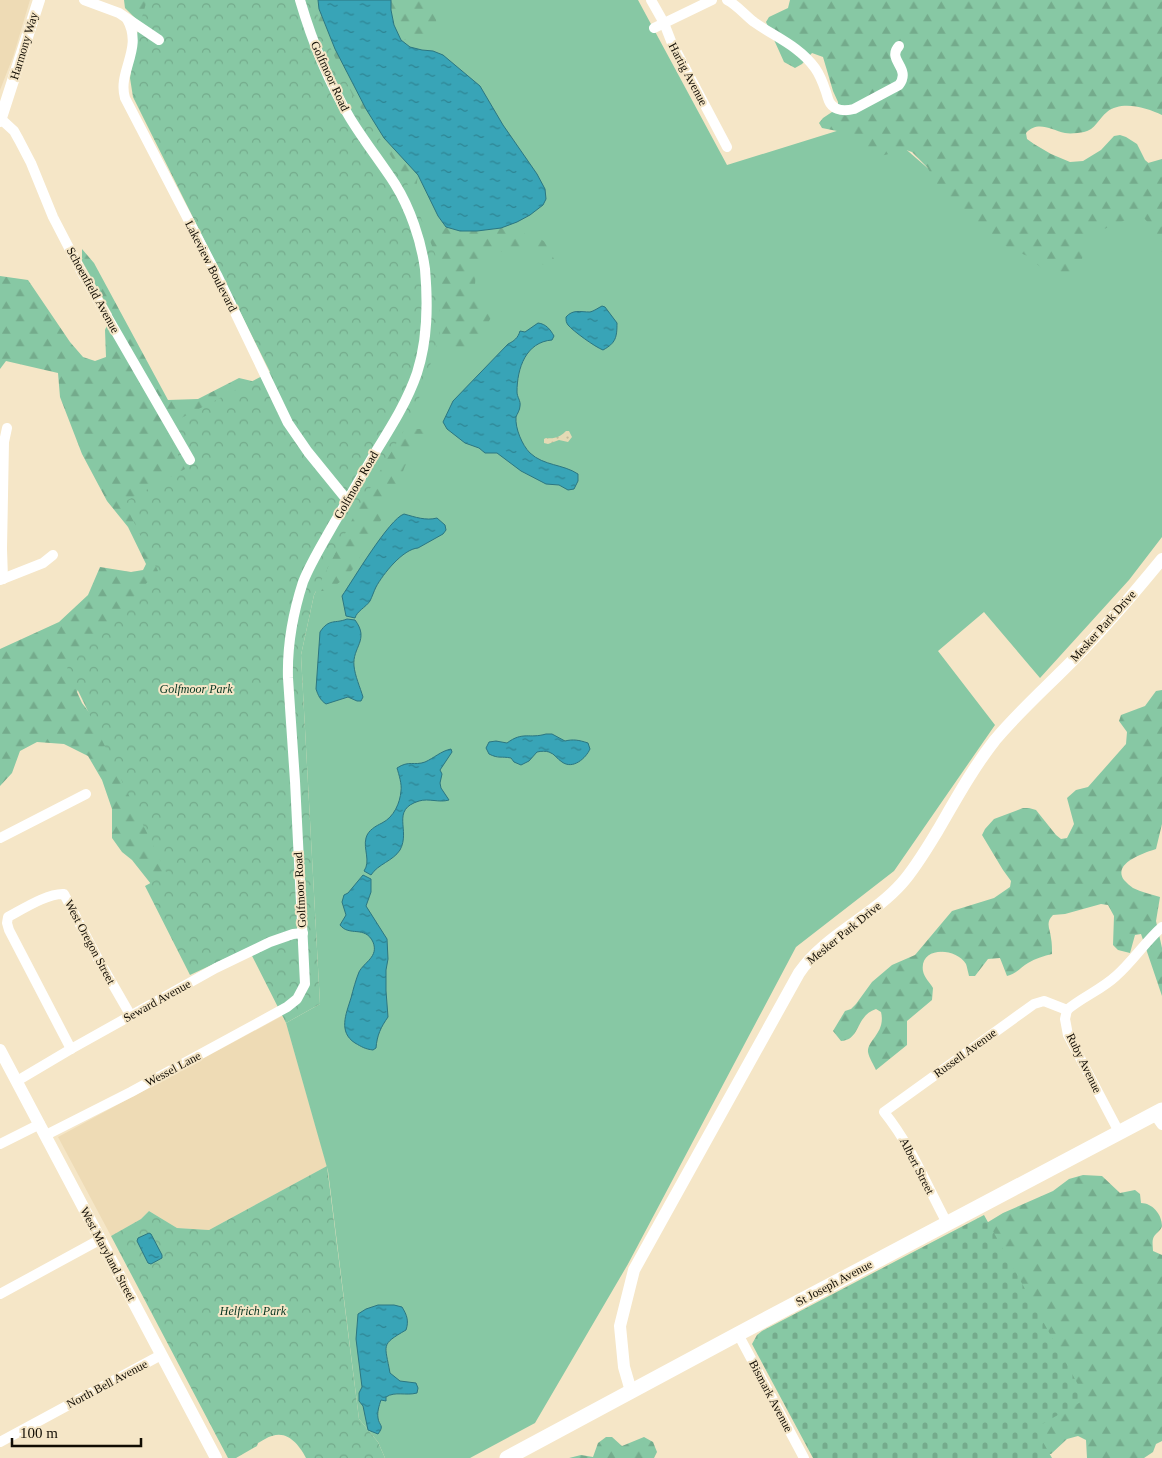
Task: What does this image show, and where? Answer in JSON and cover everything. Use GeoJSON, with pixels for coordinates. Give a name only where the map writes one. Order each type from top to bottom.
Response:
{"type":"FeatureCollection","features":[{"type":"Feature","properties":{"kind":"main road","name":"St Joseph Avenue"},"geometry":{"type":"LineString","coordinates":[[507,1458],[1119,1132],[1159,1116]]}},
{"type":"Feature","properties":{"kind":"street","name":"Harmony Way"},"geometry":{"type":"LineString","coordinates":[[0,120],[38,0]]}},
{"type":"Feature","properties":{"kind":"street"},"geometry":{"type":"LineString","coordinates":[[84,0],[119,13],[159,40]]}},
{"type":"Feature","properties":{"kind":"street","name":"Golfmoor Road"},"geometry":{"type":"LineString","coordinates":[[297,999],[303,990],[306,978],[288,678],[294,614],[304,581],[316,555],[400,412],[408,395],[417,372],[427,320],[424,267],[410,216],[396,186],[338,97],[317,52],[300,0]]}},
{"type":"Feature","properties":{"kind":"street","name":"Hartig Avenue"},"geometry":{"type":"LineString","coordinates":[[651,0],[659,26],[671,41],[727,147]]}},
{"type":"Feature","properties":{"kind":"street"},"geometry":{"type":"LineString","coordinates":[[659,26],[712,0]]}},
{"type":"Feature","properties":{"kind":"street"},"geometry":{"type":"LineString","coordinates":[[727,0],[754,21],[785,40],[808,60],[822,80],[829,102],[840,110],[854,109],[898,86],[903,77],[894,54],[899,46]]}},
{"type":"Feature","properties":{"kind":"street","name":"Lakeview Boulevard"},"geometry":{"type":"LineString","coordinates":[[126,19],[132,32],[133,46],[124,80],[125,98],[216,275],[288,423],[308,452],[347,500]]}},
{"type":"Feature","properties":{"kind":"street","name":"Schoenfield Avenue"},"geometry":{"type":"LineString","coordinates":[[0,120],[14,131],[20,140],[53,217],[82,273],[190,460]]}},
{"type":"Feature","properties":{"kind":"street"},"geometry":{"type":"LineString","coordinates":[[7,428],[4,442],[1,580],[44,563],[53,555]]}},
{"type":"Feature","properties":{"kind":"street","name":"Mesker Park Drive"},"geometry":{"type":"LineString","coordinates":[[631,1391],[624,1367],[620,1326],[634,1270],[799,972],[813,956],[885,900],[902,883],[923,854],[976,767],[995,740],[1104,627],[1162,559]]}},
{"type":"Feature","properties":{"kind":"street"},"geometry":{"type":"LineString","coordinates":[[0,838],[86,794]]}},
{"type":"Feature","properties":{"kind":"street","name":"West Oregon Street"},"geometry":{"type":"LineString","coordinates":[[71,1049],[9,930],[8,917],[56,894],[64,894],[131,1016]]}},
{"type":"Feature","properties":{"kind":"street"},"geometry":{"type":"LineString","coordinates":[[1067,1010],[1096,992],[1118,975],[1162,927]]}},
{"type":"Feature","properties":{"kind":"street","name":"Seward Avenue"},"geometry":{"type":"LineString","coordinates":[[17,1081],[198,978],[263,946],[293,934],[302,933]]}},
{"type":"Feature","properties":{"kind":"street","name":"Wessel Lane"},"geometry":{"type":"LineString","coordinates":[[46,1135],[131,1092],[287,1007],[297,999]]}},
{"type":"Feature","properties":{"kind":"street","name":"Russell Avenue"},"geometry":{"type":"LineString","coordinates":[[884,1112],[1034,1004],[1041,1001],[1048,1002],[1067,1010]]}},
{"type":"Feature","properties":{"kind":"street","name":"Ruby Avenue"},"geometry":{"type":"LineString","coordinates":[[1067,1010],[1065,1019],[1068,1035],[1119,1132]]}},
{"type":"Feature","properties":{"kind":"street","name":"West Maryland Street"},"geometry":{"type":"LineString","coordinates":[[0,1050],[216,1458]]}},
{"type":"Feature","properties":{"kind":"street","name":"Albert Street"},"geometry":{"type":"LineString","coordinates":[[884,1112],[897,1128],[922,1172],[946,1223]]}},
{"type":"Feature","properties":{"kind":"street"},"geometry":{"type":"LineString","coordinates":[[0,1144],[40,1124]]}},
{"type":"Feature","properties":{"kind":"street"},"geometry":{"type":"LineString","coordinates":[[0,1294],[101,1239]]}},
{"type":"Feature","properties":{"kind":"street","name":"Bismark Avenue"},"geometry":{"type":"LineString","coordinates":[[738,1334],[804,1458]]}},
{"type":"Feature","properties":{"kind":"street","name":"North Bell Avenue"},"geometry":{"type":"LineString","coordinates":[[0,1442],[161,1355]]}},
{"type":"Feature","properties":{"kind":"shaded area"},"geometry":{"type":"Polygon","coordinates":[[[0,0],[30,0],[13,57],[0,90],[0,0]]]}},
{"type":"Feature","properties":{"kind":"shaded area"},"geometry":{"type":"Polygon","coordinates":[[[282,1016],[286,1023],[327,1166],[209,1230],[177,1228],[149,1211],[141,1219],[111,1236],[58,1137],[282,1016]]]}},
{"type":"Feature","properties":{"kind":"green space","name":"Golfmoor Park"},"geometry":{"type":"Polygon","coordinates":[[[124,0],[318,0],[319,10],[335,49],[366,109],[384,138],[418,175],[416,189],[411,191],[420,235],[439,235],[446,227],[460,231],[501,228],[517,222],[525,234],[534,235],[545,242],[554,259],[551,265],[546,266],[540,263],[529,249],[498,252],[476,268],[475,285],[492,316],[482,333],[479,345],[474,349],[456,350],[436,348],[427,341],[399,434],[422,429],[426,434],[417,452],[405,466],[384,515],[353,569],[344,579],[329,590],[291,592],[82,680],[77,692],[82,703],[98,724],[178,894],[166,903],[112,838],[112,809],[102,780],[88,756],[64,744],[37,742],[20,751],[12,773],[0,786],[0,649],[59,622],[88,595],[100,567],[131,572],[143,570],[146,564],[128,527],[107,501],[82,454],[60,397],[58,373],[6,361],[0,369],[0,276],[28,280],[70,342],[83,357],[95,361],[106,357],[105,330],[112,314],[82,261],[82,249],[94,263],[168,400],[198,399],[239,378],[256,382],[295,425],[143,26],[125,8],[124,0]]]}},
{"type":"Feature","properties":{"kind":"green space","name":"Golfmoor Park"},"geometry":{"type":"Polygon","coordinates":[[[147,0],[315,0],[319,23],[352,94],[406,180],[438,261],[440,336],[414,413],[355,514],[314,595],[301,655],[320,1004],[286,1023],[248,948],[190,975],[145,886],[167,874],[67,668],[158,571],[124,502],[185,469],[164,427],[270,372],[133,97],[130,78],[137,34],[147,0]]]}},
{"type":"Feature","properties":{"kind":"green space"},"geometry":{"type":"Polygon","coordinates":[[[315,0],[638,0],[727,165],[872,120],[997,228],[1120,171],[1162,159],[1162,537],[1129,580],[1040,678],[984,612],[938,651],[995,725],[894,871],[796,947],[628,1264],[535,1423],[470,1458],[385,1458],[378,1442],[359,1419],[328,1171],[286,1023],[320,1004],[301,655],[314,595],[355,514],[352,94],[315,0]]]}},
{"type":"Feature","properties":{"kind":"green space"},"geometry":{"type":"Polygon","coordinates":[[[391,0],[430,0],[436,21],[436,27],[433,32],[421,37],[401,40],[393,21],[391,0]]]}},
{"type":"Feature","properties":{"kind":"green space"},"geometry":{"type":"Polygon","coordinates":[[[790,0],[1162,0],[1162,115],[1135,106],[1120,106],[1104,114],[1088,131],[1067,133],[1040,126],[1026,133],[1027,139],[1034,144],[1070,162],[1083,161],[1101,150],[1114,136],[1126,137],[1137,144],[1145,160],[1160,173],[1162,178],[1162,252],[1153,239],[1152,227],[1144,218],[1138,217],[1092,234],[1086,245],[1079,270],[1073,274],[1054,275],[1043,270],[1030,257],[1008,248],[999,240],[976,230],[966,222],[949,204],[927,167],[912,152],[906,150],[876,157],[847,133],[822,128],[819,123],[823,118],[838,108],[838,102],[823,57],[812,53],[802,64],[795,68],[784,62],[766,22],[769,17],[788,8],[790,0]]]}},
{"type":"Feature","properties":{"kind":"green space"},"geometry":{"type":"Polygon","coordinates":[[[1162,690],[1162,824],[1156,849],[1131,860],[1122,869],[1121,874],[1124,880],[1133,888],[1160,897],[1156,921],[1162,948],[1162,996],[1141,934],[1135,935],[1130,953],[1118,950],[1113,945],[1114,916],[1108,905],[1101,904],[1065,914],[1053,915],[1049,923],[1052,954],[1031,961],[1007,976],[1000,958],[988,959],[975,976],[969,976],[966,964],[961,958],[947,952],[932,953],[923,963],[923,971],[933,988],[932,1000],[907,1021],[907,1045],[876,1070],[870,1059],[868,1048],[879,1031],[882,1019],[881,1012],[876,1009],[869,1012],[852,1037],[841,1041],[833,1031],[845,1011],[851,1009],[856,1004],[872,982],[892,965],[915,955],[952,911],[994,898],[1010,887],[1011,881],[982,835],[994,819],[1023,808],[1029,808],[1036,810],[1061,839],[1067,838],[1074,824],[1067,798],[1076,790],[1088,787],[1126,744],[1127,732],[1119,721],[1121,715],[1145,706],[1156,691],[1162,690]]]}},
{"type":"Feature","properties":{"kind":"green space","name":"Helfrich Park"},"geometry":{"type":"Polygon","coordinates":[[[327,1166],[359,1419],[378,1442],[385,1458],[306,1458],[293,1440],[283,1435],[278,1435],[265,1439],[236,1458],[228,1458],[111,1236],[141,1219],[149,1211],[177,1228],[209,1230],[327,1166]]]}},
{"type":"Feature","properties":{"kind":"green space"},"geometry":{"type":"Polygon","coordinates":[[[1083,1175],[1102,1176],[1120,1193],[1135,1190],[1140,1194],[1141,1203],[1145,1203],[1156,1210],[1162,1222],[1161,1228],[1153,1240],[1153,1251],[1162,1255],[1162,1441],[1156,1444],[1153,1452],[1144,1458],[1087,1458],[1086,1440],[1078,1436],[1067,1439],[1051,1454],[1043,1454],[1036,1450],[975,1230],[1003,1213],[1053,1191],[1069,1179],[1083,1175]]]}},
{"type":"Feature","properties":{"kind":"green space"},"geometry":{"type":"Polygon","coordinates":[[[984,1215],[1086,1399],[1035,1428],[1052,1458],[813,1458],[752,1344],[757,1335],[984,1215]]]}},
{"type":"Feature","properties":{"kind":"green space"},"geometry":{"type":"Polygon","coordinates":[[[606,1437],[612,1437],[622,1446],[644,1437],[653,1442],[657,1452],[654,1458],[569,1458],[581,1455],[593,1457],[598,1443],[606,1437]]]}},
{"type":"Feature","properties":{"kind":"sand"},"geometry":{"type":"Polygon","coordinates":[[[569,431],[572,437],[568,442],[559,440],[548,444],[544,443],[544,439],[557,437],[569,431]]]}},
{"type":"Feature","properties":{"kind":"water"},"geometry":{"type":"Polygon","coordinates":[[[318,0],[391,0],[394,25],[401,40],[410,47],[433,51],[443,55],[480,86],[545,189],[546,199],[543,205],[530,215],[501,228],[460,231],[446,227],[438,216],[418,175],[384,138],[366,109],[335,49],[319,9],[318,0]]]}},
{"type":"Feature","properties":{"kind":"water"},"geometry":{"type":"Polygon","coordinates":[[[602,306],[605,307],[617,323],[615,339],[611,345],[603,350],[574,331],[566,322],[566,317],[569,314],[580,311],[590,312],[602,306]]]}},
{"type":"Feature","properties":{"kind":"water"},"geometry":{"type":"Polygon","coordinates":[[[538,323],[548,327],[554,336],[552,340],[543,342],[530,351],[521,366],[517,383],[517,394],[520,404],[516,417],[518,431],[527,450],[535,457],[578,474],[578,481],[574,489],[568,490],[559,485],[546,484],[521,471],[497,453],[485,453],[479,448],[465,443],[447,429],[443,422],[453,401],[508,344],[516,339],[520,331],[525,332],[538,323]]]}},
{"type":"Feature","properties":{"kind":"water"},"geometry":{"type":"Polygon","coordinates":[[[404,514],[425,519],[437,518],[445,525],[446,530],[443,534],[400,557],[383,576],[370,601],[357,613],[355,618],[346,616],[342,596],[381,538],[397,518],[404,514]]]}},
{"type":"Feature","properties":{"kind":"water"},"geometry":{"type":"Polygon","coordinates":[[[347,619],[355,620],[361,633],[355,654],[354,666],[363,697],[361,701],[348,697],[326,704],[322,701],[316,689],[320,632],[329,623],[347,619]]]}},
{"type":"Feature","properties":{"kind":"water"},"geometry":{"type":"Polygon","coordinates":[[[552,734],[565,741],[576,740],[588,743],[590,749],[575,764],[566,764],[551,753],[543,751],[537,752],[529,761],[521,765],[514,762],[511,758],[489,754],[486,748],[489,742],[507,743],[517,737],[552,734]]]}},
{"type":"Feature","properties":{"kind":"water"},"geometry":{"type":"Polygon","coordinates":[[[451,749],[452,752],[440,770],[442,774],[441,788],[449,800],[423,800],[410,805],[403,815],[404,835],[400,850],[371,875],[364,871],[367,863],[365,842],[367,835],[372,829],[390,817],[396,809],[399,800],[401,785],[397,768],[405,764],[425,762],[451,749]]]}},
{"type":"Feature","properties":{"kind":"water"},"geometry":{"type":"Polygon","coordinates":[[[363,875],[371,879],[371,892],[366,906],[387,939],[386,991],[388,1017],[380,1031],[376,1048],[373,1050],[355,1043],[346,1034],[345,1028],[346,1016],[358,975],[361,968],[374,952],[373,942],[370,937],[361,932],[348,930],[340,925],[346,915],[342,902],[344,895],[348,893],[363,875]]]}},
{"type":"Feature","properties":{"kind":"water"},"geometry":{"type":"Polygon","coordinates":[[[149,1233],[162,1255],[162,1258],[151,1264],[148,1263],[137,1241],[138,1238],[149,1233]]]}},
{"type":"Feature","properties":{"kind":"water"},"geometry":{"type":"Polygon","coordinates":[[[378,1305],[402,1307],[405,1313],[407,1321],[406,1330],[388,1343],[386,1351],[390,1373],[400,1381],[416,1383],[418,1388],[417,1393],[393,1394],[386,1397],[386,1401],[381,1400],[378,1416],[381,1427],[378,1434],[368,1430],[363,1406],[359,1401],[359,1393],[362,1387],[356,1339],[358,1314],[378,1305]]]}}]}
